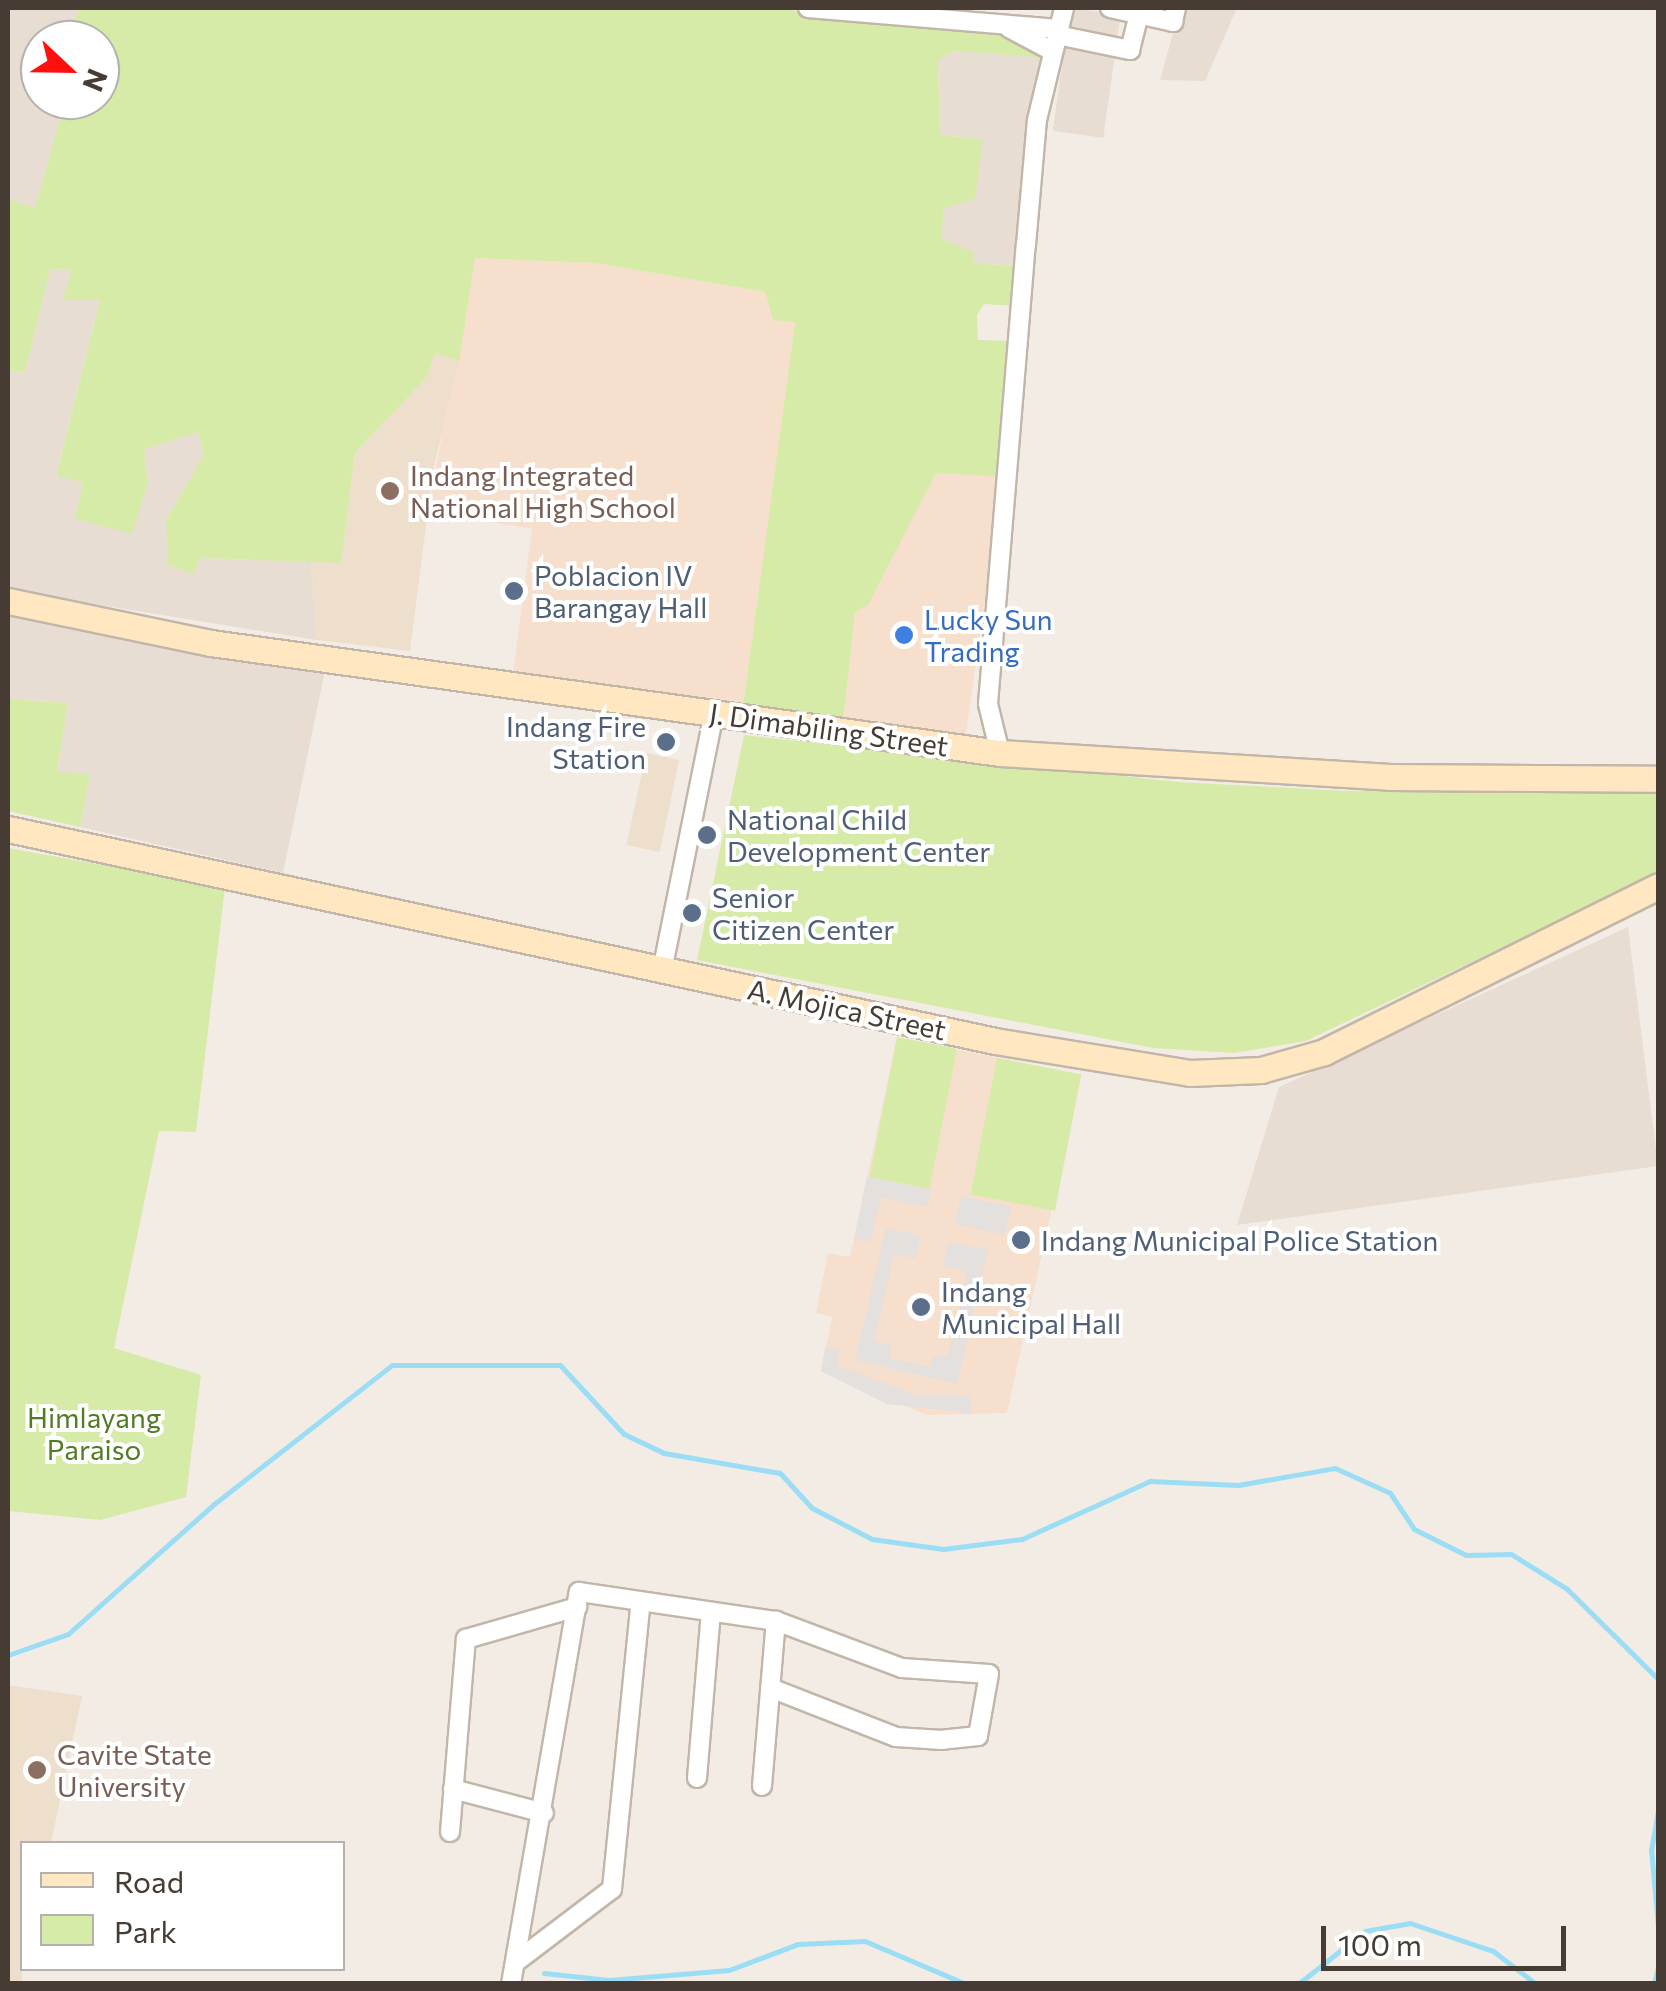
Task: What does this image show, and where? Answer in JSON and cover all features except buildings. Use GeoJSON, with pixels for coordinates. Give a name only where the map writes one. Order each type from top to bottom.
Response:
{"type":"FeatureCollection","features":[{"type":"Feature","properties":{"kind":"main road","name":"J. Dimabiling Street"},"geometry":{"type":"LineString","coordinates":[[8,601],[211,642],[1000,752],[1353,775],[1658,780]]}},
{"type":"Feature","properties":{"kind":"main road","name":"A. Mojica Street"},"geometry":{"type":"LineString","coordinates":[[8,829],[1137,1069],[1242,1072],[1340,1045],[1658,886]]}},
{"type":"Feature","properties":{"kind":"street"},"geometry":{"type":"LineString","coordinates":[[808,8],[1009,28],[1130,50],[1139,14]]}},
{"type":"Feature","properties":{"kind":"street"},"geometry":{"type":"LineString","coordinates":[[1000,752],[988,704],[1037,120],[1064,8]]}},
{"type":"Feature","properties":{"kind":"street"},"geometry":{"type":"LineString","coordinates":[[1110,8],[1170,21]]}},
{"type":"Feature","properties":{"kind":"street"},"geometry":{"type":"LineString","coordinates":[[662,971],[714,713]]}},
{"type":"Feature","properties":{"kind":"street"},"geometry":{"type":"LineString","coordinates":[[510,1984],[544,1813],[580,1592],[776,1621],[892,1666],[989,1674],[978,1736],[942,1740],[896,1737],[770,1688]]}},
{"type":"Feature","properties":{"kind":"street"},"geometry":{"type":"LineString","coordinates":[[517,1961],[612,1889],[642,1601]]}},
{"type":"Feature","properties":{"kind":"street"},"geometry":{"type":"LineString","coordinates":[[450,1832],[466,1639],[577,1607]]}},
{"type":"Feature","properties":{"kind":"street"},"geometry":{"type":"LineString","coordinates":[[697,1778],[711,1613]]}},
{"type":"Feature","properties":{"kind":"street"},"geometry":{"type":"LineString","coordinates":[[762,1786],[776,1621]]}},
{"type":"Feature","properties":{"kind":"street"},"geometry":{"type":"LineString","coordinates":[[453,1790],[544,1813]]}},
{"type":"Feature","properties":{"kind":"shaded area"},"geometry":{"type":"Polygon","coordinates":[[[8,8],[80,8],[75,20],[20,20],[20,120],[59,120],[35,209],[8,199],[8,8]]]}},
{"type":"Feature","properties":{"kind":"shaded area"},"geometry":{"type":"Polygon","coordinates":[[[1070,8],[1121,15],[1103,138],[1053,131],[1070,8]]]}},
{"type":"Feature","properties":{"kind":"shaded area"},"geometry":{"type":"Polygon","coordinates":[[[1180,8],[1237,8],[1205,81],[1160,80],[1180,8]]]}},
{"type":"Feature","properties":{"kind":"shaded area"},"geometry":{"type":"Polygon","coordinates":[[[953,51],[1044,57],[1018,266],[972,263],[940,239],[944,207],[959,199],[983,139],[940,135],[938,60],[953,51]]]}},
{"type":"Feature","properties":{"kind":"shaded area"},"geometry":{"type":"Polygon","coordinates":[[[475,258],[595,263],[765,292],[773,319],[795,322],[743,706],[513,673],[532,529],[428,511],[475,258]]]}},
{"type":"Feature","properties":{"kind":"shaded area"},"geometry":{"type":"Polygon","coordinates":[[[72,269],[100,298],[56,475],[148,483],[144,449],[198,431],[205,455],[166,520],[201,558],[311,562],[317,640],[8,590],[8,370],[25,372],[50,270],[72,269]]]}},
{"type":"Feature","properties":{"kind":"shaded area","name":"Indang Integrated National High School"},"geometry":{"type":"Polygon","coordinates":[[[435,352],[459,361],[433,471],[410,651],[317,640],[311,562],[341,562],[355,453],[426,378],[435,352]]]}},
{"type":"Feature","properties":{"kind":"shaded area"},"geometry":{"type":"Polygon","coordinates":[[[936,472],[1003,477],[965,740],[843,722],[855,611],[868,604],[936,472]]]}},
{"type":"Feature","properties":{"kind":"shaded area"},"geometry":{"type":"Polygon","coordinates":[[[8,612],[325,671],[283,873],[80,827],[90,775],[57,773],[68,703],[8,699],[8,612]]]}},
{"type":"Feature","properties":{"kind":"shaded area"},"geometry":{"type":"Polygon","coordinates":[[[646,753],[679,760],[660,852],[626,845],[646,753]]]}},
{"type":"Feature","properties":{"kind":"shaded area"},"geometry":{"type":"Polygon","coordinates":[[[1628,927],[1658,1166],[1237,1225],[1279,1087],[1628,927]]]}},
{"type":"Feature","properties":{"kind":"shaded area"},"geometry":{"type":"Polygon","coordinates":[[[897,1037],[1081,1075],[1007,1413],[927,1415],[821,1371],[832,1317],[816,1313],[828,1253],[850,1257],[897,1037]]]}},
{"type":"Feature","properties":{"kind":"shaded area"},"geometry":{"type":"Polygon","coordinates":[[[867,1177],[931,1190],[927,1207],[881,1197],[870,1243],[854,1239],[867,1177]]]}},
{"type":"Feature","properties":{"kind":"shaded area"},"geometry":{"type":"Polygon","coordinates":[[[961,1196],[1011,1207],[1005,1235],[955,1224],[961,1196]]]}},
{"type":"Feature","properties":{"kind":"shaded area"},"geometry":{"type":"Polygon","coordinates":[[[886,1228],[921,1236],[915,1259],[894,1254],[874,1341],[891,1345],[889,1358],[930,1367],[934,1355],[947,1358],[967,1272],[943,1265],[948,1242],[988,1250],[957,1384],[855,1360],[886,1228]]]}},
{"type":"Feature","properties":{"kind":"shaded area"},"geometry":{"type":"Polygon","coordinates":[[[825,1347],[839,1350],[837,1365],[918,1396],[970,1396],[971,1413],[887,1404],[821,1371],[825,1347]]]}},
{"type":"Feature","properties":{"kind":"shaded area","name":"Cavite State University"},"geometry":{"type":"Polygon","coordinates":[[[8,1685],[82,1696],[51,1841],[20,1841],[22,1984],[8,1983],[8,1685]]]}},
{"type":"Feature","properties":{"kind":"green space"},"geometry":{"type":"Polygon","coordinates":[[[80,8],[768,8],[994,30],[1039,45],[1037,57],[953,51],[938,61],[940,135],[983,139],[975,199],[944,208],[941,239],[974,252],[973,263],[1018,266],[1016,306],[984,304],[977,315],[978,340],[1014,341],[1003,477],[936,473],[868,605],[855,612],[843,722],[743,706],[795,322],[773,320],[765,292],[595,263],[475,258],[459,361],[435,353],[426,378],[355,453],[341,563],[201,558],[193,574],[168,565],[166,520],[204,455],[198,432],[144,449],[148,483],[132,534],[75,519],[83,482],[56,476],[100,299],[63,299],[72,269],[50,270],[25,372],[8,370],[8,199],[35,208],[59,120],[120,120],[120,20],[75,20],[80,8]]]}},
{"type":"Feature","properties":{"kind":"green space"},"geometry":{"type":"Polygon","coordinates":[[[8,699],[68,703],[57,772],[90,774],[80,827],[8,811],[8,699]]]}},
{"type":"Feature","properties":{"kind":"green space"},"geometry":{"type":"Polygon","coordinates":[[[744,735],[1179,782],[1347,791],[1658,782],[1658,873],[1306,1041],[1234,1053],[1153,1048],[697,960],[744,735]]]}},
{"type":"Feature","properties":{"kind":"green space","name":"Himlayang Paraiso"},"geometry":{"type":"Polygon","coordinates":[[[8,848],[225,887],[196,1132],[159,1131],[114,1348],[201,1375],[186,1497],[100,1520],[8,1511],[8,848]]]}},
{"type":"Feature","properties":{"kind":"green space"},"geometry":{"type":"Polygon","coordinates":[[[897,1037],[957,1049],[930,1189],[870,1177],[897,1037]]]}},
{"type":"Feature","properties":{"kind":"green space"},"geometry":{"type":"Polygon","coordinates":[[[997,1058],[1081,1074],[1055,1211],[970,1194],[997,1058]]]}},
{"type":"Feature","properties":{"kind":"waterway"},"geometry":{"type":"LineString","coordinates":[[8,1655],[68,1634],[214,1504],[392,1365],[560,1365],[624,1434],[664,1453],[780,1473],[812,1508],[872,1539],[943,1549],[1022,1539],[1150,1481],[1238,1485],[1335,1468],[1390,1493],[1414,1529],[1466,1555],[1511,1554],[1567,1589],[1658,1679]]}},
{"type":"Feature","properties":{"kind":"waterway"},"geometry":{"type":"LineString","coordinates":[[1658,1811],[1651,1849],[1658,1926]]}},
{"type":"Feature","properties":{"kind":"waterway"},"geometry":{"type":"LineString","coordinates":[[1298,1984],[1365,1931],[1410,1923],[1493,1951],[1536,1984]]}},
{"type":"Feature","properties":{"kind":"waterway"},"geometry":{"type":"LineString","coordinates":[[544,1973],[609,1980],[729,1970],[798,1944],[865,1941],[966,1984]]}},
{"type":"Feature","properties":{"kind":"waterway"},"geometry":{"type":"LineString","coordinates":[[1654,1984],[1658,1966]]}},
{"type":"Feature","properties":{"kind":"waterway"},"geometry":{"type":"LineString","coordinates":[[1118,1984],[1139,1984]]}},
{"type":"Feature","properties":{"kind":"place","name":"Indang Integrated National High School"},"geometry":{"type":"Point","coordinates":[390,491]}},
{"type":"Feature","properties":{"kind":"place","name":"Poblacion IV Barangay Hall"},"geometry":{"type":"Point","coordinates":[514,591]}},
{"type":"Feature","properties":{"kind":"place","name":"Lucky Sun Trading"},"geometry":{"type":"Point","coordinates":[904,635]}},
{"type":"Feature","properties":{"kind":"place","name":"Indang Fire Station"},"geometry":{"type":"Point","coordinates":[666,742]}},
{"type":"Feature","properties":{"kind":"place","name":"National Child Development Center"},"geometry":{"type":"Point","coordinates":[707,835]}},
{"type":"Feature","properties":{"kind":"place","name":"Senior Citizen Center"},"geometry":{"type":"Point","coordinates":[692,913]}},
{"type":"Feature","properties":{"kind":"place","name":"Indang Municipal Police Station"},"geometry":{"type":"Point","coordinates":[1021,1240]}},
{"type":"Feature","properties":{"kind":"place","name":"Indang Municipal Hall"},"geometry":{"type":"Point","coordinates":[921,1307]}},
{"type":"Feature","properties":{"kind":"place","name":"Cavite State University"},"geometry":{"type":"Point","coordinates":[37,1770]}}]}
